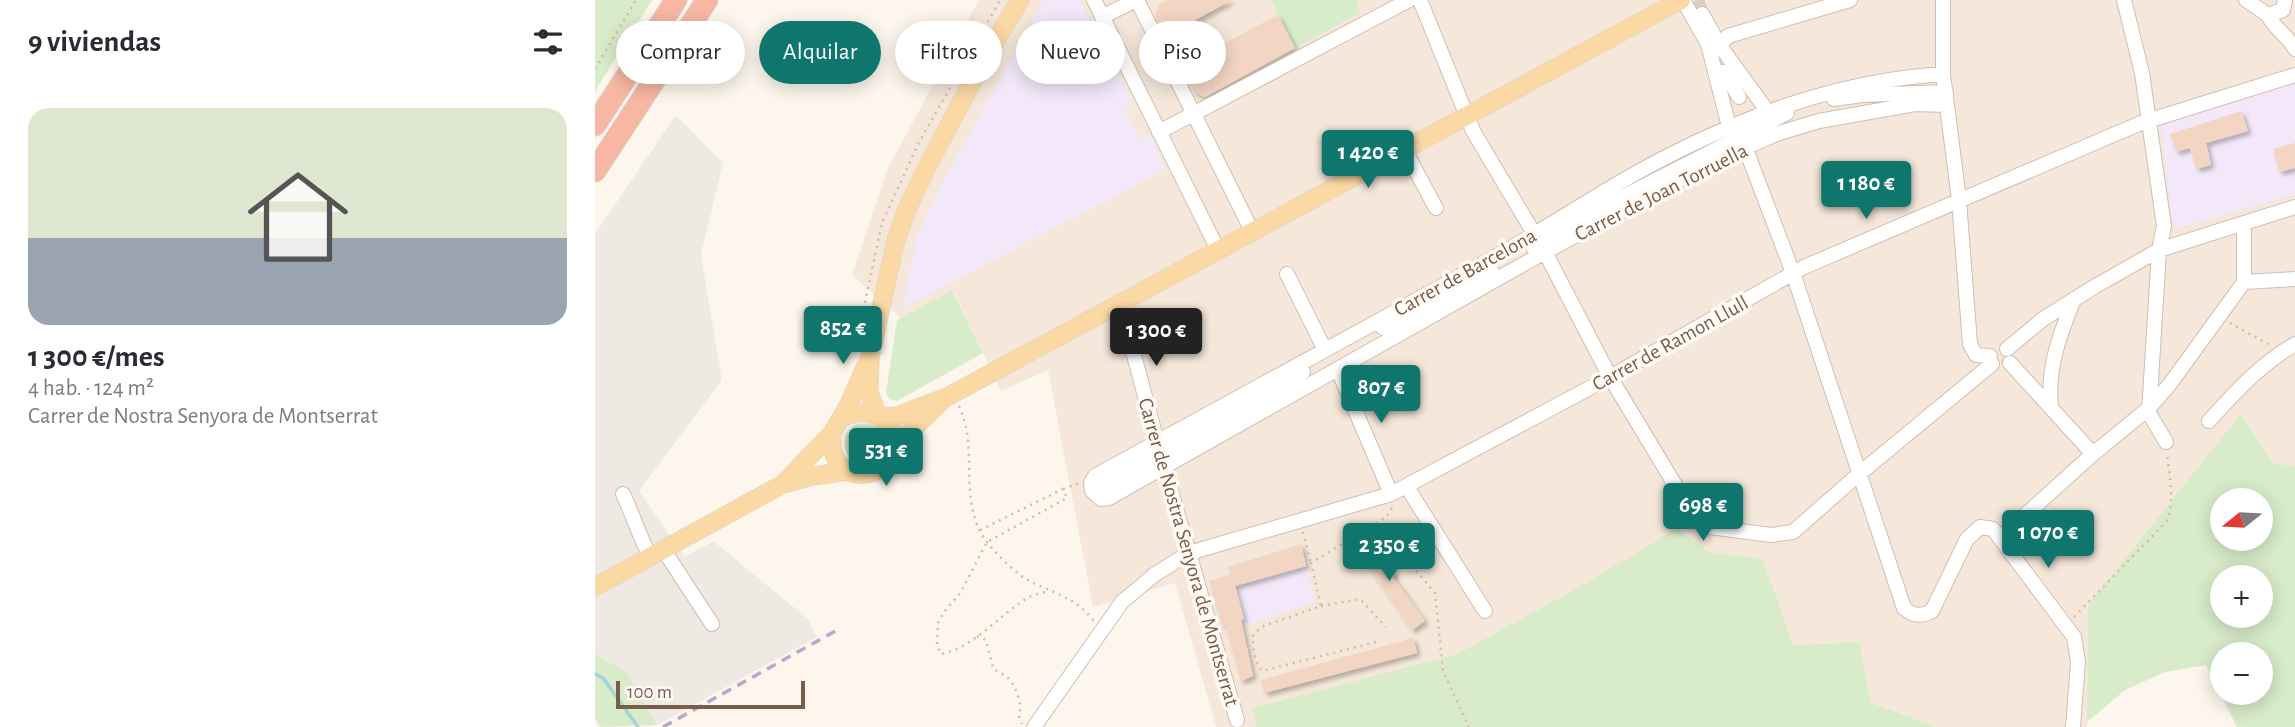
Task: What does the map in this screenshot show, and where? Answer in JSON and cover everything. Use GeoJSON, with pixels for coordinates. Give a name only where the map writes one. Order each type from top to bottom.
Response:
{"type":"FeatureCollection","features":[{"type":"Feature","properties":{"kind":"highway"},"geometry":{"type":"LineString","coordinates":[[595,125],[676,0]]}},
{"type":"Feature","properties":{"kind":"highway"},"geometry":{"type":"LineString","coordinates":[[595,171],[707,0]]}},
{"type":"Feature","properties":{"kind":"main road"},"geometry":{"type":"LineString","coordinates":[[894,447],[891,427],[880,416],[869,391],[870,357],[897,240],[907,209],[984,60],[1020,0]]}},
{"type":"Feature","properties":{"kind":"main road"},"geometry":{"type":"LineString","coordinates":[[842,418],[860,412],[897,416],[950,395],[1682,0]]}},
{"type":"Feature","properties":{"kind":"main road"},"geometry":{"type":"LineString","coordinates":[[783,484],[832,433],[842,418],[870,357]]}},
{"type":"Feature","properties":{"kind":"main road"},"geometry":{"type":"LineString","coordinates":[[595,587],[783,484],[813,476],[849,471],[859,474],[878,470],[885,464],[894,447],[950,395]]}},
{"type":"Feature","properties":{"kind":"main road"},"geometry":{"type":"LineString","coordinates":[[832,433],[833,452],[849,471]]}},
{"type":"Feature","properties":{"kind":"street"},"geometry":{"type":"LineString","coordinates":[[1094,0],[1218,250]]}},
{"type":"Feature","properties":{"kind":"street"},"geometry":{"type":"LineString","coordinates":[[1102,17],[1137,0],[1252,231]]}},
{"type":"Feature","properties":{"kind":"street"},"geometry":{"type":"LineString","coordinates":[[1159,132],[1409,0]]}},
{"type":"Feature","properties":{"kind":"street"},"geometry":{"type":"LineString","coordinates":[[1420,0],[1466,117],[1540,244],[1610,377],[1692,513],[1710,527],[1771,535],[1793,532],[1991,360],[1997,348],[2008,356],[2093,454]]}},
{"type":"Feature","properties":{"kind":"street"},"geometry":{"type":"LineString","coordinates":[[1682,0],[1708,44],[1729,127]]}},
{"type":"Feature","properties":{"kind":"street"},"geometry":{"type":"LineString","coordinates":[[1720,46],[1728,36],[1850,0]]}},
{"type":"Feature","properties":{"kind":"street"},"geometry":{"type":"LineString","coordinates":[[1943,0],[1943,74],[1959,200],[1971,344],[1976,355],[1991,360]]}},
{"type":"Feature","properties":{"kind":"street"},"geometry":{"type":"LineString","coordinates":[[2124,0],[2142,73],[2164,226],[2159,250],[2149,408],[2150,417],[2165,442]]}},
{"type":"Feature","properties":{"kind":"street"},"geometry":{"type":"LineString","coordinates":[[2246,0],[2268,15],[2273,26],[2293,40]]}},
{"type":"Feature","properties":{"kind":"street"},"geometry":{"type":"LineString","coordinates":[[2268,15],[2283,10],[2285,0]]}},
{"type":"Feature","properties":{"kind":"street"},"geometry":{"type":"LineString","coordinates":[[1702,14],[1720,46],[1768,111]]}},
{"type":"Feature","properties":{"kind":"street"},"geometry":{"type":"LineString","coordinates":[[1715,71],[1724,72],[1749,113]]}},
{"type":"Feature","properties":{"kind":"street","name":"Carrer de Barcelona"},"geometry":{"type":"LineString","coordinates":[[1160,455],[1095,476],[1095,487],[1092,491],[1096,497],[1109,498],[1160,455],[1325,350],[1540,244],[1631,176],[1729,127],[1749,113],[1768,111],[1813,96],[1868,83],[1943,74]]}},
{"type":"Feature","properties":{"kind":"street","name":"Carrer de Ramon Llull"},"geometry":{"type":"LineString","coordinates":[[1034,727],[1122,602],[1154,575],[1189,553],[1391,494],[1610,377],[1793,273],[2147,121],[2295,75]]}},
{"type":"Feature","properties":{"kind":"street"},"geometry":{"type":"LineString","coordinates":[[1540,244],[1618,198],[1749,113],[1789,112],[1862,95],[1947,99]]}},
{"type":"Feature","properties":{"kind":"street","name":"Carrer de Joan Torruella"},"geometry":{"type":"LineString","coordinates":[[1160,455],[1248,421],[1340,373],[1438,304],[1540,244],[1718,159],[1779,132],[1819,121],[1947,99]]}},
{"type":"Feature","properties":{"kind":"street"},"geometry":{"type":"LineString","coordinates":[[1745,147],[1793,273],[1901,602],[1911,614],[1926,614],[1936,605],[1967,539],[1980,527],[1988,527],[2001,537],[2074,637],[2078,662],[2073,727]]}},
{"type":"Feature","properties":{"kind":"street"},"geometry":{"type":"LineString","coordinates":[[1404,149],[1436,208]]}},
{"type":"Feature","properties":{"kind":"street"},"geometry":{"type":"LineString","coordinates":[[2008,356],[2043,319],[2159,250],[2295,207]]}},
{"type":"Feature","properties":{"kind":"street"},"geometry":{"type":"LineString","coordinates":[[2001,537],[2093,454],[2149,408],[2170,384],[2243,282],[2244,223]]}},
{"type":"Feature","properties":{"kind":"street"},"geometry":{"type":"LineString","coordinates":[[1287,274],[1325,350]]}},
{"type":"Feature","properties":{"kind":"street"},"geometry":{"type":"LineString","coordinates":[[2243,282],[2295,279]]}},
{"type":"Feature","properties":{"kind":"street"},"geometry":{"type":"LineString","coordinates":[[2051,405],[2049,389],[2056,345],[2074,299]]}},
{"type":"Feature","properties":{"kind":"street","name":"Carrer de Nostra Senyora de Montserrat"},"geometry":{"type":"LineString","coordinates":[[1120,303],[1160,455],[1237,720]]}},
{"type":"Feature","properties":{"kind":"street"},"geometry":{"type":"LineString","coordinates":[[1160,455],[1265,398],[1292,379],[1438,304]]}},
{"type":"Feature","properties":{"kind":"street"},"geometry":{"type":"LineString","coordinates":[[2209,421],[2266,362],[2290,348]]}},
{"type":"Feature","properties":{"kind":"street"},"geometry":{"type":"LineString","coordinates":[[1292,379],[1352,358]]}},
{"type":"Feature","properties":{"kind":"street"},"geometry":{"type":"LineString","coordinates":[[1340,373],[1391,494]]}},
{"type":"Feature","properties":{"kind":"street"},"geometry":{"type":"LineString","coordinates":[[1407,487],[1485,611]]}},
{"type":"Feature","properties":{"kind":"street"},"geometry":{"type":"LineString","coordinates":[[623,495],[631,510],[636,531],[712,624]]}},
{"type":"Feature","properties":{"kind":"path"},"geometry":{"type":"LineString","coordinates":[[595,69],[636,0]]}},
{"type":"Feature","properties":{"kind":"path"},"geometry":{"type":"LineString","coordinates":[[2219,317],[2290,348]]}},
{"type":"Feature","properties":{"kind":"path"},"geometry":{"type":"LineString","coordinates":[[950,395],[966,423],[970,454],[970,495],[980,530],[987,542],[1006,564],[1023,577],[1069,597],[1093,619],[1100,633]]}},
{"type":"Feature","properties":{"kind":"path"},"geometry":{"type":"LineString","coordinates":[[2066,624],[2092,601],[2167,521],[2171,512],[2171,498],[2165,442]]}},
{"type":"Feature","properties":{"kind":"path"},"geometry":{"type":"LineString","coordinates":[[980,530],[1075,483],[1095,487]]}},
{"type":"Feature","properties":{"kind":"path"},"geometry":{"type":"LineString","coordinates":[[1050,591],[1031,596],[977,636],[952,652],[941,654],[937,644],[938,623],[961,592],[987,542],[1059,504],[1067,498],[1063,489]]}},
{"type":"Feature","properties":{"kind":"path"},"geometry":{"type":"LineString","coordinates":[[1311,563],[1320,560],[1386,517],[1392,508],[1391,494]]}},
{"type":"Feature","properties":{"kind":"path"},"geometry":{"type":"LineString","coordinates":[[1300,521],[1321,606]]}},
{"type":"Feature","properties":{"kind":"path"},"geometry":{"type":"LineString","coordinates":[[1375,523],[1435,593],[1443,671],[1469,727]]}},
{"type":"Feature","properties":{"kind":"path"},"geometry":{"type":"LineString","coordinates":[[1376,642],[1262,671],[1257,664],[1253,636],[1261,627],[1321,606],[1360,599],[1386,627]]}},
{"type":"Feature","properties":{"kind":"path"},"geometry":{"type":"LineString","coordinates":[[977,636],[986,640],[993,668],[1008,678],[1018,694],[1022,708],[1019,716],[1024,727]]}},
{"type":"Feature","properties":{"kind":"shaded area"},"geometry":{"type":"Polygon","coordinates":[[[979,0],[2295,0],[2295,466],[2273,463],[2242,414],[2088,605],[2087,727],[1935,727],[1870,702],[1858,642],[1793,645],[1763,559],[1709,552],[1677,530],[1457,654],[1253,708],[1257,727],[1216,727],[1175,583],[1093,607],[1048,370],[1001,391],[953,290],[901,318],[852,275],[888,168],[934,84],[1002,84],[1002,21],[968,21],[979,0]]]}},
{"type":"Feature","properties":{"kind":"shaded area"},"geometry":{"type":"Polygon","coordinates":[[[1044,0],[1079,0],[1090,21],[1032,21],[1044,0]]]}},
{"type":"Feature","properties":{"kind":"shaded area"},"geometry":{"type":"Polygon","coordinates":[[[1016,51],[1016,84],[1123,84],[1133,104],[1125,110],[1140,139],[1151,136],[1166,169],[903,308],[917,237],[934,199],[998,84],[1002,84],[1002,76],[1016,51]]]}},
{"type":"Feature","properties":{"kind":"shaded area"},"geometry":{"type":"Polygon","coordinates":[[[2295,83],[2295,194],[2181,227],[2175,226],[2172,221],[2161,122],[2295,83]]]}},
{"type":"Feature","properties":{"kind":"shaded area"},"geometry":{"type":"Polygon","coordinates":[[[676,115],[723,163],[701,255],[722,380],[639,491],[685,557],[713,541],[808,619],[817,637],[657,725],[627,672],[595,654],[595,234],[676,115]]]}},
{"type":"Feature","properties":{"kind":"shaded area"},"geometry":{"type":"Polygon","coordinates":[[[1301,544],[1315,602],[1224,632],[1209,581],[1230,574],[1228,567],[1301,544]]]}},
{"type":"Feature","properties":{"kind":"green space"},"geometry":{"type":"Polygon","coordinates":[[[595,0],[652,0],[639,21],[616,21],[616,57],[595,91],[595,0]]]}},
{"type":"Feature","properties":{"kind":"green space"},"geometry":{"type":"Polygon","coordinates":[[[1271,0],[1356,0],[1360,13],[1295,48],[1271,0]]]}},
{"type":"Feature","properties":{"kind":"green space"},"geometry":{"type":"Polygon","coordinates":[[[952,290],[983,353],[897,401],[890,399],[886,393],[897,320],[952,290]]]}},
{"type":"Feature","properties":{"kind":"green space"},"geometry":{"type":"Polygon","coordinates":[[[2241,414],[2273,463],[2295,466],[2295,727],[2237,727],[2226,705],[2273,705],[2273,642],[2210,642],[2210,673],[2206,665],[2165,672],[2125,690],[2087,722],[2088,605],[2241,414]]]}},
{"type":"Feature","properties":{"kind":"green space"},"geometry":{"type":"Polygon","coordinates":[[[864,423],[878,429],[884,443],[878,457],[864,463],[850,457],[844,443],[850,429],[864,423]]]}},
{"type":"Feature","properties":{"kind":"green space"},"geometry":{"type":"Polygon","coordinates":[[[1677,529],[1709,552],[1763,559],[1793,645],[1859,642],[1870,702],[1935,727],[1257,727],[1252,708],[1457,654],[1677,529]]]}},
{"type":"Feature","properties":{"kind":"green space"},"geometry":{"type":"Polygon","coordinates":[[[595,654],[627,672],[657,725],[600,727],[595,718],[595,654]]]}},
{"type":"Feature","properties":{"kind":"building"},"geometry":{"type":"Polygon","coordinates":[[[1168,0],[1232,0],[1195,21],[1158,21],[1155,15],[1159,5],[1168,0]]]}},
{"type":"Feature","properties":{"kind":"building"},"geometry":{"type":"Polygon","coordinates":[[[1278,15],[1295,48],[1205,97],[1194,92],[1190,84],[1226,84],[1226,43],[1278,15]]]}},
{"type":"Feature","properties":{"kind":"building"},"geometry":{"type":"Polygon","coordinates":[[[2241,111],[2248,131],[2206,143],[2211,165],[2196,169],[2190,148],[2176,152],[2170,134],[2241,111]]]}},
{"type":"Feature","properties":{"kind":"building"},"geometry":{"type":"Polygon","coordinates":[[[2295,143],[2295,168],[2279,172],[2273,149],[2295,143]]]}},
{"type":"Feature","properties":{"kind":"building"},"geometry":{"type":"Polygon","coordinates":[[[1369,537],[1395,575],[1393,577],[1425,621],[1412,630],[1355,547],[1369,537]]]}},
{"type":"Feature","properties":{"kind":"building"},"geometry":{"type":"Polygon","coordinates":[[[1301,544],[1306,566],[1235,586],[1244,619],[1241,620],[1253,676],[1241,681],[1209,581],[1231,574],[1228,567],[1301,544]]]}},
{"type":"Feature","properties":{"kind":"building"},"geometry":{"type":"Polygon","coordinates":[[[1413,638],[1417,653],[1264,693],[1261,680],[1413,638]]]}},
{"type":"Feature","properties":{"kind":"waterway"},"geometry":{"type":"LineString","coordinates":[[595,674],[603,678],[638,727]]}},
{"type":"Feature","properties":{"kind":"tunnel"},"geometry":{"type":"LineString","coordinates":[[1697,0],[1702,14]]}},
{"type":"Feature","properties":{"kind":"railway"},"geometry":{"type":"LineString","coordinates":[[663,727],[839,629]]}}]}
